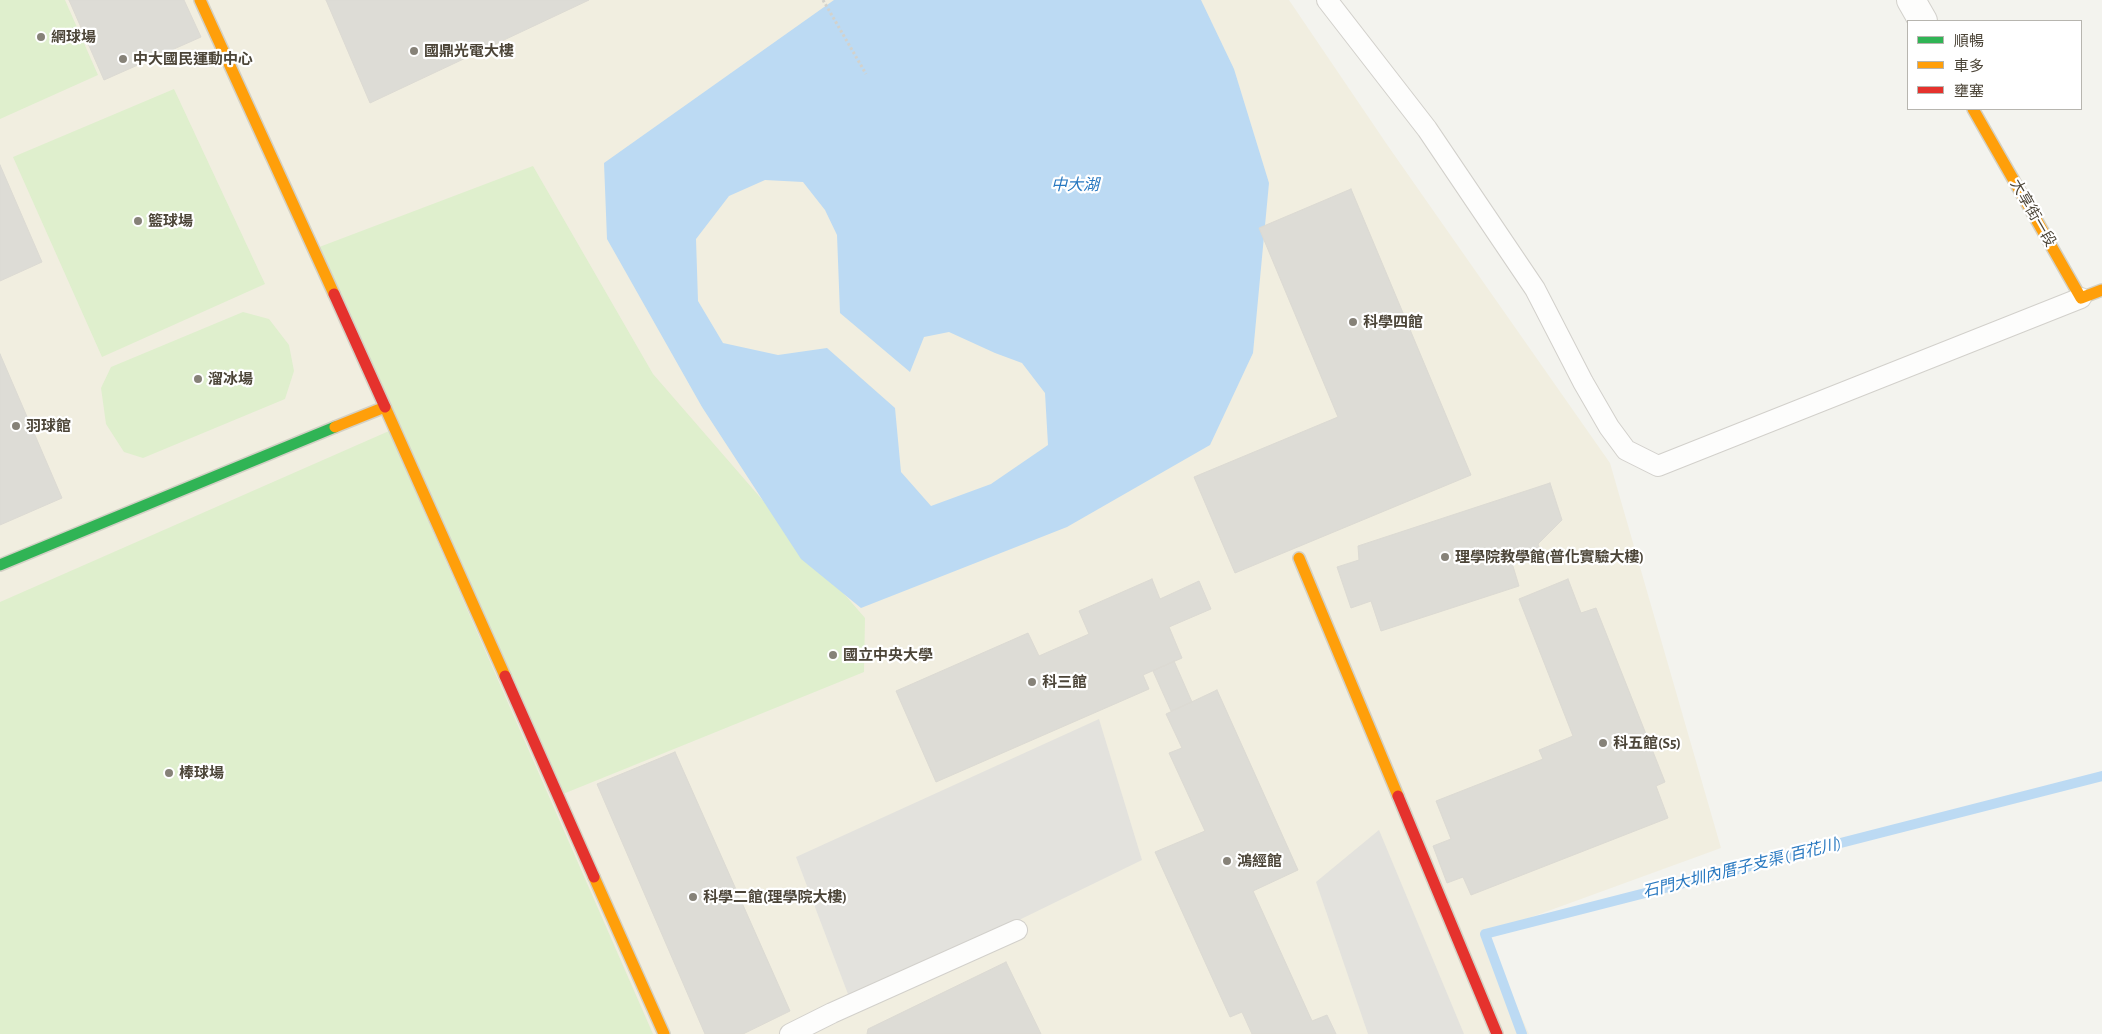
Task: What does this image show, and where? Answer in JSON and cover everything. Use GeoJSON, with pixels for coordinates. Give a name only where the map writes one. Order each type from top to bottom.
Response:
{"type":"FeatureCollection","features":[{"type":"Feature","properties":{"kind":"street"},"geometry":{"type":"LineString","coordinates":[[200,0],[385,407],[664,1034]]}},
{"type":"Feature","properties":{"kind":"street"},"geometry":{"type":"LineString","coordinates":[[1910,0],[1922,20]]}},
{"type":"Feature","properties":{"kind":"street","name":"大享街一段"},"geometry":{"type":"LineString","coordinates":[[1974,110],[2082,298]]}},
{"type":"Feature","properties":{"kind":"street"},"geometry":{"type":"LineString","coordinates":[[2082,298],[2102,290]]}},
{"type":"Feature","properties":{"kind":"street"},"geometry":{"type":"LineString","coordinates":[[0,566],[385,407]]}},
{"type":"Feature","properties":{"kind":"street"},"geometry":{"type":"LineString","coordinates":[[1299,558],[1497,1034]]}},
{"type":"Feature","properties":{"kind":"lane"},"geometry":{"type":"LineString","coordinates":[[1327,0],[1427,129],[1535,289],[1608,427],[1626,450],[1658,466],[2082,298]]}},
{"type":"Feature","properties":{"kind":"lane"},"geometry":{"type":"LineString","coordinates":[[790,1034],[832,1013],[1017,930]]}},
{"type":"Feature","properties":{"kind":"path"},"geometry":{"type":"LineString","coordinates":[[823,0],[866,74]]}},
{"type":"Feature","properties":{"kind":"shaded area","name":"國立中央大學"},"geometry":{"type":"Polygon","coordinates":[[[0,0],[1289,0],[1388,146],[1610,463],[1721,848],[1485,934],[1529,1034],[0,1034],[0,0]]]}},
{"type":"Feature","properties":{"kind":"shaded area"},"geometry":{"type":"Polygon","coordinates":[[[1099,719],[1142,860],[851,1002],[796,857],[1099,719]]]}},
{"type":"Feature","properties":{"kind":"shaded area"},"geometry":{"type":"Polygon","coordinates":[[[1379,830],[1464,1034],[1368,1034],[1316,882],[1379,830]]]}},
{"type":"Feature","properties":{"kind":"green space","name":"網球場"},"geometry":{"type":"Polygon","coordinates":[[[0,0],[65,0],[98,75],[0,119],[0,0]]]}},
{"type":"Feature","properties":{"kind":"green space","name":"籃球場"},"geometry":{"type":"Polygon","coordinates":[[[174,89],[265,284],[102,357],[13,157],[174,89]]]}},
{"type":"Feature","properties":{"kind":"green space"},"geometry":{"type":"Polygon","coordinates":[[[533,166],[653,374],[865,618],[864,672],[558,796],[314,249],[533,166]]]}},
{"type":"Feature","properties":{"kind":"green space","name":"溜冰場"},"geometry":{"type":"Polygon","coordinates":[[[243,312],[269,319],[289,345],[294,371],[285,399],[143,458],[124,452],[106,424],[101,388],[111,367],[243,312]]]}},
{"type":"Feature","properties":{"kind":"green space"},"geometry":{"type":"Polygon","coordinates":[[[389,431],[653,1034],[0,1034],[0,602],[389,431]]]}},
{"type":"Feature","properties":{"kind":"water","name":"中大湖"},"geometry":{"type":"Polygon","coordinates":[[[834,0],[1201,0],[1234,69],[1269,183],[1253,353],[1210,445],[1067,527],[861,608],[801,559],[702,407],[607,239],[604,163],[834,0]],[[765,180],[729,196],[696,239],[698,301],[723,343],[778,355],[827,348],[895,408],[901,472],[931,506],[991,484],[1048,445],[1045,393],[1022,363],[949,332],[924,337],[910,372],[840,313],[837,235],[825,210],[803,182],[765,180]]]}},
{"type":"Feature","properties":{"kind":"building","name":"中大國民運動中心"},"geometry":{"type":"Polygon","coordinates":[[[69,0],[184,0],[201,37],[104,80],[69,0]]]}},
{"type":"Feature","properties":{"kind":"building","name":"國鼎光電大樓"},"geometry":{"type":"Polygon","coordinates":[[[326,0],[589,0],[370,103],[326,0]]]}},
{"type":"Feature","properties":{"kind":"building"},"geometry":{"type":"Polygon","coordinates":[[[0,165],[42,262],[0,281],[0,165]]]}},
{"type":"Feature","properties":{"kind":"building","name":"科學四館"},"geometry":{"type":"Polygon","coordinates":[[[1351,189],[1471,475],[1235,573],[1194,477],[1338,417],[1259,228],[1351,189]]]}},
{"type":"Feature","properties":{"kind":"building","name":"羽球館"},"geometry":{"type":"Polygon","coordinates":[[[0,354],[62,498],[0,525],[0,354]]]}},
{"type":"Feature","properties":{"kind":"building","name":"理學院教學館(普化實驗大樓)"},"geometry":{"type":"Polygon","coordinates":[[[1550,483],[1562,520],[1538,544],[1541,553],[1512,563],[1519,586],[1381,631],[1371,601],[1351,608],[1337,567],[1359,560],[1358,546],[1550,483]]]}},
{"type":"Feature","properties":{"kind":"building","name":"科三館"},"geometry":{"type":"Polygon","coordinates":[[[1152,579],[1160,599],[1199,581],[1211,609],[1169,627],[1182,658],[1143,675],[1149,689],[936,782],[896,691],[1028,633],[1039,656],[1089,634],[1079,611],[1152,579]]]}},
{"type":"Feature","properties":{"kind":"building","name":"科五館(S5)"},"geometry":{"type":"Polygon","coordinates":[[[1568,579],[1581,613],[1596,608],[1665,782],[1656,786],[1668,818],[1471,895],[1463,877],[1447,883],[1433,846],[1451,839],[1436,801],[1543,759],[1539,750],[1573,736],[1519,599],[1568,579]]]}},
{"type":"Feature","properties":{"kind":"building"},"geometry":{"type":"Polygon","coordinates":[[[1174,661],[1192,702],[1171,711],[1153,671],[1174,661]]]}},
{"type":"Feature","properties":{"kind":"building","name":"鴻經館"},"geometry":{"type":"Polygon","coordinates":[[[1217,690],[1298,870],[1253,891],[1312,1021],[1327,1015],[1336,1034],[1252,1034],[1242,1012],[1230,1017],[1155,852],[1205,831],[1169,753],[1182,748],[1166,714],[1217,690]]]}},
{"type":"Feature","properties":{"kind":"building","name":"科學二館(理學院大樓)"},"geometry":{"type":"Polygon","coordinates":[[[675,752],[790,1011],[743,1034],[705,1034],[597,784],[675,752]]]}},
{"type":"Feature","properties":{"kind":"building"},"geometry":{"type":"Polygon","coordinates":[[[1006,962],[1041,1034],[867,1034],[868,1029],[1006,962]]]}},
{"type":"Feature","properties":{"kind":"waterway","name":"石門大圳內厝子支渠 (百花川)"},"geometry":{"type":"LineString","coordinates":[[1522,1034],[1485,934],[2102,776]]}},
{"type":"Feature","properties":{"kind":"traffic: fast"},"geometry":{"type":"LineString","coordinates":[[0,565],[335,427]]}},
{"type":"Feature","properties":{"kind":"traffic: slow"},"geometry":{"type":"LineString","coordinates":[[200,0],[334,294]]}},
{"type":"Feature","properties":{"kind":"traffic: slow"},"geometry":{"type":"LineString","coordinates":[[1974,110],[2081,298],[2102,290]]}},
{"type":"Feature","properties":{"kind":"traffic: slow"},"geometry":{"type":"LineString","coordinates":[[335,427],[385,407],[505,676]]}},
{"type":"Feature","properties":{"kind":"traffic: slow"},"geometry":{"type":"LineString","coordinates":[[1299,558],[1398,796]]}},
{"type":"Feature","properties":{"kind":"traffic: slow"},"geometry":{"type":"LineString","coordinates":[[594,877],[664,1034]]}},
{"type":"Feature","properties":{"kind":"traffic: jam"},"geometry":{"type":"LineString","coordinates":[[334,294],[385,407]]}},
{"type":"Feature","properties":{"kind":"traffic: jam"},"geometry":{"type":"LineString","coordinates":[[505,676],[594,877]]}},
{"type":"Feature","properties":{"kind":"traffic: jam"},"geometry":{"type":"LineString","coordinates":[[1398,796],[1497,1034]]}},
{"type":"Feature","properties":{"kind":"place","name":"網球場"},"geometry":{"type":"Point","coordinates":[41,37]}},
{"type":"Feature","properties":{"kind":"place","name":"國鼎光電大樓"},"geometry":{"type":"Point","coordinates":[414,51]}},
{"type":"Feature","properties":{"kind":"place","name":"中大國民運動中心"},"geometry":{"type":"Point","coordinates":[123,59]}},
{"type":"Feature","properties":{"kind":"place","name":"籃球場"},"geometry":{"type":"Point","coordinates":[138,221]}},
{"type":"Feature","properties":{"kind":"place","name":"科學四館"},"geometry":{"type":"Point","coordinates":[1353,322]}},
{"type":"Feature","properties":{"kind":"place","name":"溜冰場"},"geometry":{"type":"Point","coordinates":[198,379]}},
{"type":"Feature","properties":{"kind":"place","name":"羽球館"},"geometry":{"type":"Point","coordinates":[16,426]}},
{"type":"Feature","properties":{"kind":"place","name":"理學院教學館(普化實驗大樓)"},"geometry":{"type":"Point","coordinates":[1445,557]}},
{"type":"Feature","properties":{"kind":"place","name":"國立中央大學"},"geometry":{"type":"Point","coordinates":[833,655]}},
{"type":"Feature","properties":{"kind":"place","name":"科三館"},"geometry":{"type":"Point","coordinates":[1032,682]}},
{"type":"Feature","properties":{"kind":"place","name":"科五館(S5)"},"geometry":{"type":"Point","coordinates":[1603,743]}},
{"type":"Feature","properties":{"kind":"place","name":"棒球場"},"geometry":{"type":"Point","coordinates":[169,773]}},
{"type":"Feature","properties":{"kind":"place","name":"鴻經館"},"geometry":{"type":"Point","coordinates":[1227,861]}},
{"type":"Feature","properties":{"kind":"place","name":"科學二館(理學院大樓)"},"geometry":{"type":"Point","coordinates":[693,897]}}]}
